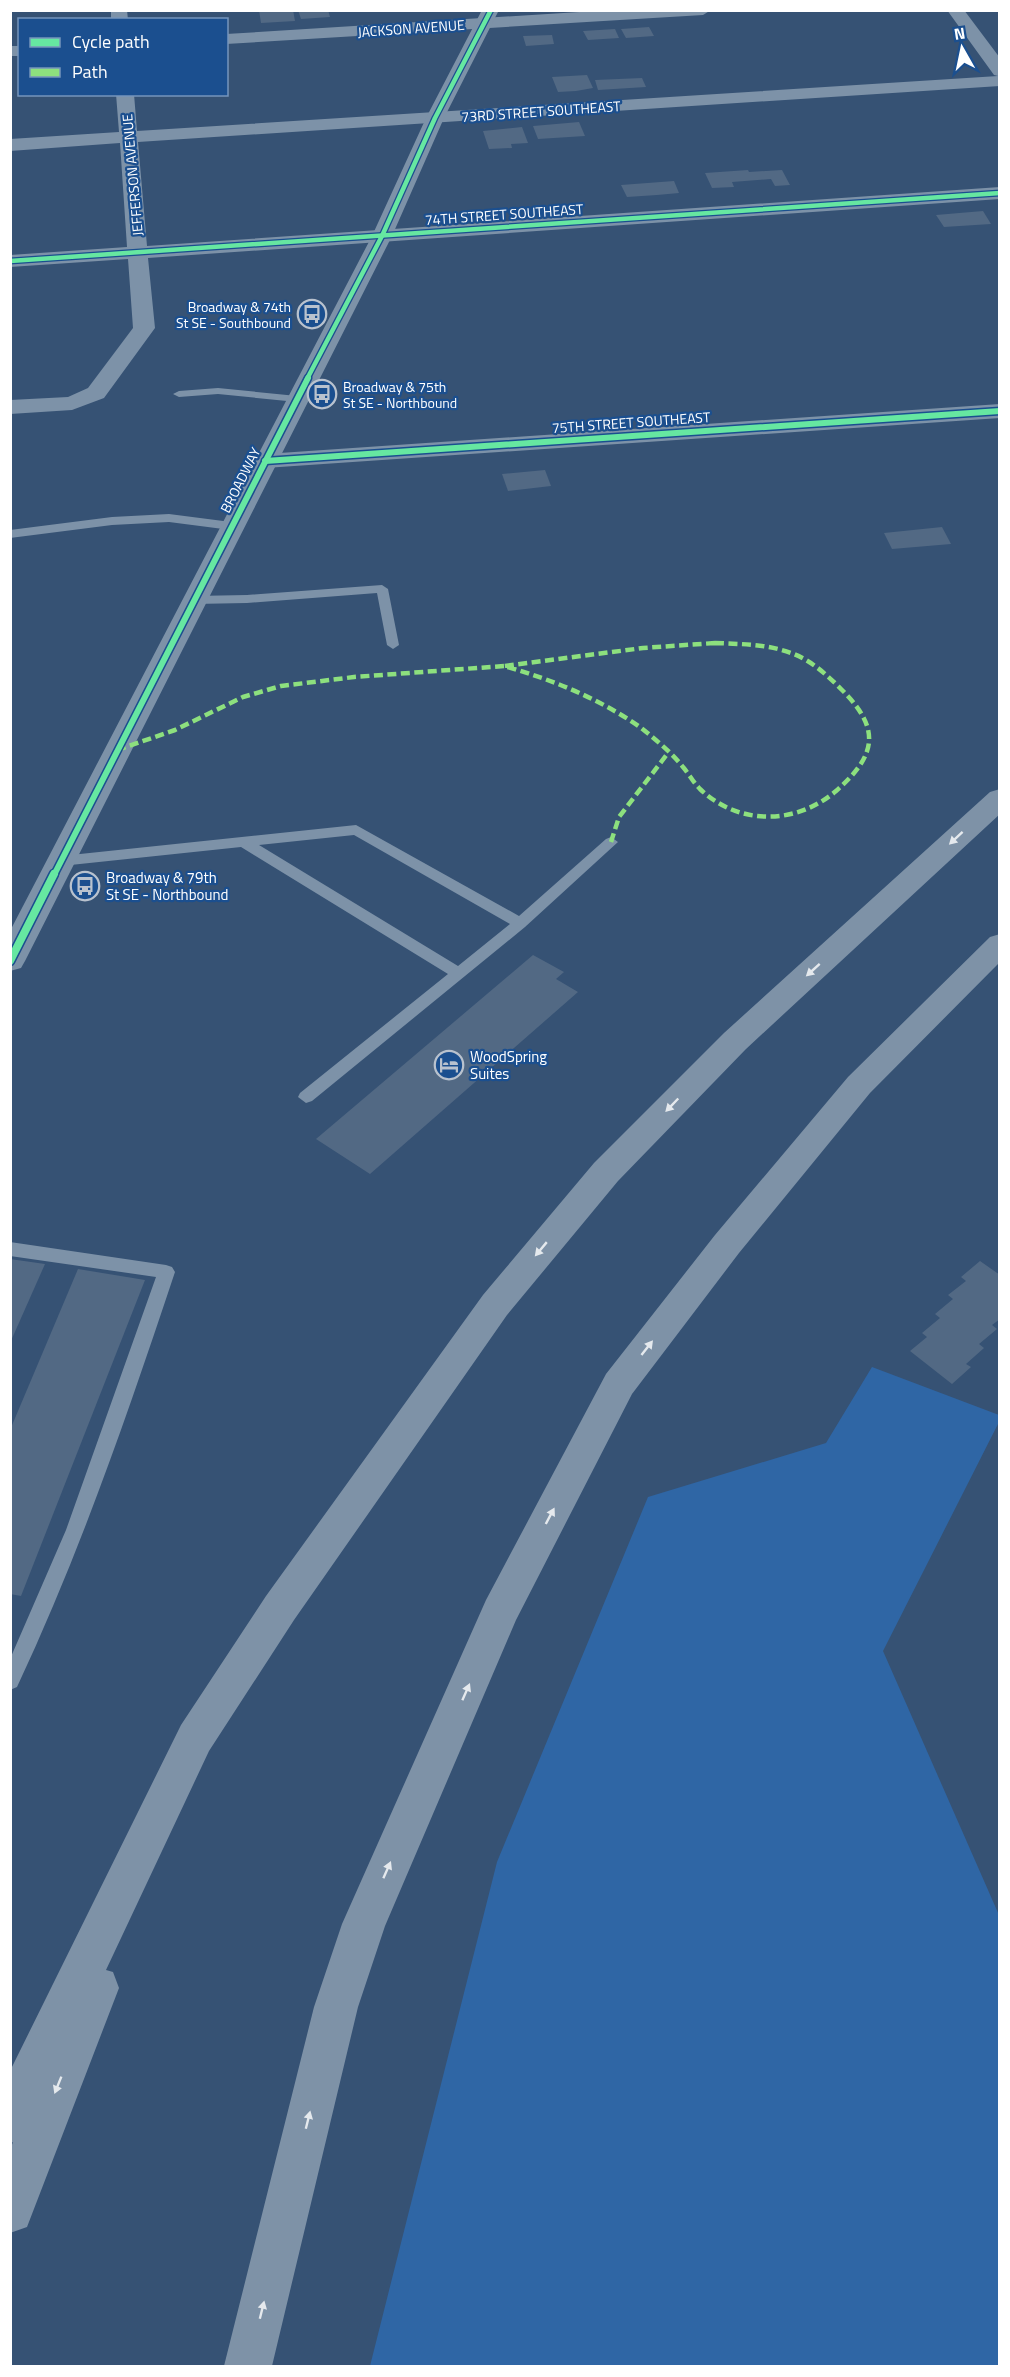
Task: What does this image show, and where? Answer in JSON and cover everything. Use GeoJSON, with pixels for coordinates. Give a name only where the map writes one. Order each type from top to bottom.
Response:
{"type":"FeatureCollection","features":[{"type":"Feature","properties":{"kind":"highway"},"geometry":{"type":"LineString","coordinates":[[10,2121],[195,1738],[280,1608],[426,1399],[495,1305],[606,1172],[735,1041],[999,798]]}},
{"type":"Feature","properties":{"kind":"highway"},"geometry":{"type":"LineString","coordinates":[[248,2367],[336,2007],[364,1924],[500,1612],[619,1384],[727,1244],[859,1085],[999,944]]}},
{"type":"Feature","properties":{"kind":"highway"},"geometry":{"type":"LineString","coordinates":[[10,2210],[195,1738]]}},
{"type":"Feature","properties":{"kind":"street","name":"JACKSON AVENUE"},"geometry":{"type":"LineString","coordinates":[[228,39],[488,17],[703,10]]}},
{"type":"Feature","properties":{"kind":"street"},"geometry":{"type":"LineString","coordinates":[[955,10],[999,71]]}},
{"type":"Feature","properties":{"kind":"street","name":"BROADWAY"},"geometry":{"type":"LineString","coordinates":[[10,961],[231,526],[382,236],[435,118],[488,17]]}},
{"type":"Feature","properties":{"kind":"street","name":"73RD STREET SOUTHEAST"},"geometry":{"type":"LineString","coordinates":[[10,145],[999,81]]}},
{"type":"Feature","properties":{"kind":"street","name":"JEFFERSON AVENUE"},"geometry":{"type":"LineString","coordinates":[[10,407],[72,404],[96,393],[144,328],[125,96]]}},
{"type":"Feature","properties":{"kind":"street","name":"74TH STREET SOUTHEAST"},"geometry":{"type":"LineString","coordinates":[[10,261],[999,193]]}},
{"type":"Feature","properties":{"kind":"street","name":"75TH STREET SOUTHEAST"},"geometry":{"type":"LineString","coordinates":[[265,461],[999,411]]}},
{"type":"Feature","properties":{"kind":"lane"},"geometry":{"type":"LineString","coordinates":[[179,394],[218,391],[297,399]]}},
{"type":"Feature","properties":{"kind":"lane"},"geometry":{"type":"LineString","coordinates":[[10,534],[112,521],[169,518],[231,526]]}},
{"type":"Feature","properties":{"kind":"lane"},"geometry":{"type":"LineString","coordinates":[[194,600],[382,589],[393,645]]}},
{"type":"Feature","properties":{"kind":"lane"},"geometry":{"type":"LineString","coordinates":[[61,861],[356,830],[520,923]]}},
{"type":"Feature","properties":{"kind":"lane"},"geometry":{"type":"LineString","coordinates":[[244,842],[458,973]]}},
{"type":"Feature","properties":{"kind":"lane"},"geometry":{"type":"LineString","coordinates":[[306,1097],[520,923],[611,842]]}},
{"type":"Feature","properties":{"kind":"lane"},"geometry":{"type":"LineString","coordinates":[[10,1249],[166,1272],[81,1519],[40,1621],[10,1682]]}},
{"type":"Feature","properties":{"kind":"shaded area"},"geometry":{"type":"Polygon","coordinates":[[[872,1367],[999,1415],[999,1422],[883,1651],[999,1915],[999,2366],[370,2366],[497,1862],[648,1497],[826,1443],[872,1367]]]}},
{"type":"Feature","properties":{"kind":"building"},"geometry":{"type":"Polygon","coordinates":[[[259,10],[293,10],[295,21],[261,23],[259,10]]]}},
{"type":"Feature","properties":{"kind":"building"},"geometry":{"type":"Polygon","coordinates":[[[298,10],[328,10],[330,17],[301,19],[298,10]]]}},
{"type":"Feature","properties":{"kind":"building"},"geometry":{"type":"Polygon","coordinates":[[[649,27],[654,36],[626,38],[621,29],[649,27]]]}},
{"type":"Feature","properties":{"kind":"building"},"geometry":{"type":"Polygon","coordinates":[[[615,29],[619,38],[588,40],[583,31],[615,29]]]}},
{"type":"Feature","properties":{"kind":"building"},"geometry":{"type":"Polygon","coordinates":[[[552,35],[554,44],[526,46],[523,36],[552,35]]]}},
{"type":"Feature","properties":{"kind":"building"},"geometry":{"type":"Polygon","coordinates":[[[587,75],[593,88],[576,91],[558,92],[552,77],[587,75]]]}},
{"type":"Feature","properties":{"kind":"building"},"geometry":{"type":"Polygon","coordinates":[[[642,78],[646,87],[598,90],[595,80],[642,78]]]}},
{"type":"Feature","properties":{"kind":"building"},"geometry":{"type":"Polygon","coordinates":[[[579,122],[585,136],[538,139],[533,126],[579,122]]]}},
{"type":"Feature","properties":{"kind":"building"},"geometry":{"type":"Polygon","coordinates":[[[522,127],[528,143],[511,144],[512,148],[489,149],[483,131],[522,127]]]}},
{"type":"Feature","properties":{"kind":"building"},"geometry":{"type":"Polygon","coordinates":[[[748,170],[749,172],[782,170],[790,185],[775,186],[771,179],[732,182],[734,187],[712,188],[705,173],[748,170]]]}},
{"type":"Feature","properties":{"kind":"building"},"geometry":{"type":"Polygon","coordinates":[[[674,181],[679,193],[627,197],[621,185],[674,181]]]}},
{"type":"Feature","properties":{"kind":"building"},"geometry":{"type":"Polygon","coordinates":[[[983,211],[991,224],[944,227],[936,215],[983,211]]]}},
{"type":"Feature","properties":{"kind":"building"},"geometry":{"type":"Polygon","coordinates":[[[545,470],[551,486],[508,491],[502,474],[545,470]]]}},
{"type":"Feature","properties":{"kind":"building"},"geometry":{"type":"Polygon","coordinates":[[[942,527],[951,544],[892,549],[884,533],[942,527]]]}},
{"type":"Feature","properties":{"kind":"building","name":"WoodSpring Suites"},"geometry":{"type":"Polygon","coordinates":[[[533,955],[564,972],[556,979],[578,992],[370,1174],[316,1139],[533,955]]]}},
{"type":"Feature","properties":{"kind":"building"},"geometry":{"type":"Polygon","coordinates":[[[10,1259],[45,1264],[10,1343],[10,1259]]]}},
{"type":"Feature","properties":{"kind":"building"},"geometry":{"type":"Polygon","coordinates":[[[980,1261],[1000,1275],[1000,1319],[992,1325],[997,1329],[979,1344],[984,1348],[966,1364],[971,1367],[952,1384],[910,1351],[927,1337],[922,1333],[940,1318],[935,1314],[953,1299],[948,1295],[966,1281],[961,1277],[980,1261]]]}},
{"type":"Feature","properties":{"kind":"building"},"geometry":{"type":"Polygon","coordinates":[[[78,1269],[145,1280],[21,1596],[10,1594],[10,1430],[78,1269]]]}},
{"type":"Feature","properties":{"kind":"marked path"},"geometry":{"type":"LineString","coordinates":[[117,750],[175,730],[243,697],[292,684],[504,666],[679,644],[715,643],[782,650],[793,653],[812,664],[830,677],[864,715],[870,731],[869,747],[862,763],[846,782],[828,797],[809,808],[789,815],[768,818],[746,815],[725,806],[704,792],[658,742],[610,708],[559,683],[504,666]]}},
{"type":"Feature","properties":{"kind":"marked path"},"geometry":{"type":"LineString","coordinates":[[611,842],[619,817],[668,753]]}},
{"type":"Feature","properties":{"kind":"cycle path"},"geometry":{"type":"LineString","coordinates":[[10,961],[382,236],[435,118],[491,10]]}},
{"type":"Feature","properties":{"kind":"cycle path"},"geometry":{"type":"LineString","coordinates":[[10,261],[1000,193]]}},
{"type":"Feature","properties":{"kind":"cycle path"},"geometry":{"type":"LineString","coordinates":[[265,461],[1000,411]]}},
{"type":"Feature","properties":{"kind":"place","name":"Broadway & 74th St SE - Southbound"},"geometry":{"type":"Point","coordinates":[312,314]}},
{"type":"Feature","properties":{"kind":"place","name":"Broadway & 75th St SE - Northbound"},"geometry":{"type":"Point","coordinates":[322,394]}},
{"type":"Feature","properties":{"kind":"place","name":"Broadway & 79th St SE - Northbound"},"geometry":{"type":"Point","coordinates":[85,886]}},
{"type":"Feature","properties":{"kind":"place","name":"WoodSpring Suites"},"geometry":{"type":"Point","coordinates":[449,1065]}}]}
